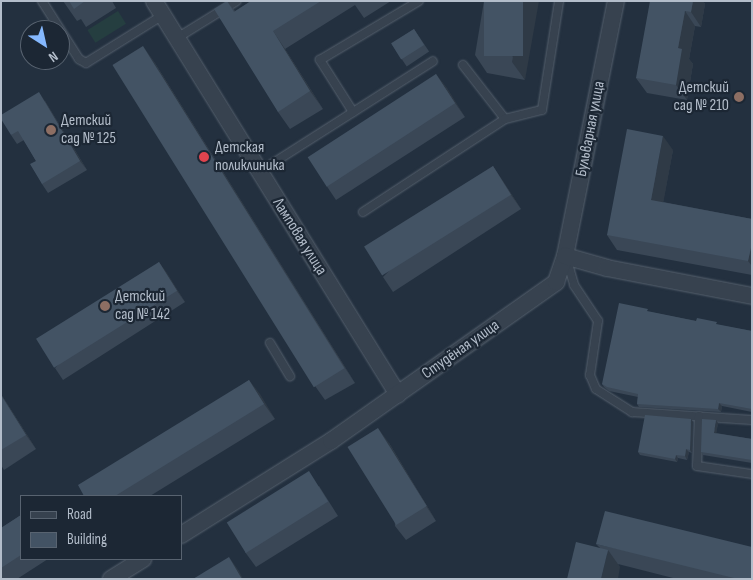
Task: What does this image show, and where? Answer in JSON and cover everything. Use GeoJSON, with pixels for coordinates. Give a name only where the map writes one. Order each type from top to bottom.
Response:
{"type":"FeatureCollection","features":[{"type":"Feature","properties":{"kind":"street","name":"Ламповая улица"},"geometry":{"type":"LineString","coordinates":[[154,1],[398,395]]}},
{"type":"Feature","properties":{"kind":"street","name":"Бульварная улица"},"geometry":{"type":"LineString","coordinates":[[565,256],[616,1]]}},
{"type":"Feature","properties":{"kind":"street"},"geometry":{"type":"LineString","coordinates":[[565,256],[607,268],[752,296]]}},
{"type":"Feature","properties":{"kind":"street","name":"Студёная улица"},"geometry":{"type":"LineString","coordinates":[[182,534],[331,441],[556,282],[565,256]]}},
{"type":"Feature","properties":{"kind":"street"},"geometry":{"type":"LineString","coordinates":[[111,579],[141,560]]}},
{"type":"Feature","properties":{"kind":"lane"},"geometry":{"type":"LineString","coordinates":[[42,1],[79,59],[86,63],[162,15]]}},
{"type":"Feature","properties":{"kind":"lane"},"geometry":{"type":"LineString","coordinates":[[177,38],[237,1]]}},
{"type":"Feature","properties":{"kind":"lane"},"geometry":{"type":"LineString","coordinates":[[353,112],[320,60],[419,1]]}},
{"type":"Feature","properties":{"kind":"lane"},"geometry":{"type":"LineString","coordinates":[[363,212],[505,119],[542,110],[559,1]]}},
{"type":"Feature","properties":{"kind":"lane"},"geometry":{"type":"LineString","coordinates":[[260,172],[433,61]]}},
{"type":"Feature","properties":{"kind":"lane"},"geometry":{"type":"LineString","coordinates":[[463,66],[505,119]]}},
{"type":"Feature","properties":{"kind":"lane"},"geometry":{"type":"LineString","coordinates":[[565,256],[574,285],[598,321],[590,375],[596,389],[632,412],[752,420]]}},
{"type":"Feature","properties":{"kind":"lane"},"geometry":{"type":"LineString","coordinates":[[270,343],[290,376]]}},
{"type":"Feature","properties":{"kind":"lane"},"geometry":{"type":"LineString","coordinates":[[699,416],[697,466],[752,474]]}},
{"type":"Feature","properties":{"kind":"green space"},"geometry":{"type":"Polygon","coordinates":[[[118,11],[126,24],[95,43],[87,30],[118,11]]]}},
{"type":"Feature","properties":{"kind":"building"},"geometry":{"type":"Polygon","coordinates":[[[69,1],[85,1],[74,9],[69,1]]]}},
{"type":"Feature","properties":{"kind":"building"},"geometry":{"type":"Polygon","coordinates":[[[227,1],[234,12],[251,1],[321,1],[273,31],[310,91],[278,112],[214,9],[227,1]]]}},
{"type":"Feature","properties":{"kind":"building"},"geometry":{"type":"Polygon","coordinates":[[[484,1],[523,1],[523,56],[484,56],[484,1]]]}},
{"type":"Feature","properties":{"kind":"building"},"geometry":{"type":"Polygon","coordinates":[[[650,1],[693,1],[691,12],[685,11],[678,48],[682,49],[676,85],[636,78],[650,1]]]}},
{"type":"Feature","properties":{"kind":"building"},"geometry":{"type":"Polygon","coordinates":[[[414,29],[424,45],[401,59],[391,43],[414,29]]]}},
{"type":"Feature","properties":{"kind":"building"},"geometry":{"type":"Polygon","coordinates":[[[143,46],[344,368],[314,387],[112,65],[143,46]]]}},
{"type":"Feature","properties":{"kind":"building"},"geometry":{"type":"Polygon","coordinates":[[[436,74],[455,103],[327,187],[308,157],[436,74]]]}},
{"type":"Feature","properties":{"kind":"building"},"geometry":{"type":"Polygon","coordinates":[[[39,92],[80,161],[42,184],[30,164],[36,161],[18,131],[11,135],[1,119],[1,115],[39,92]]]}},
{"type":"Feature","properties":{"kind":"building"},"geometry":{"type":"Polygon","coordinates":[[[627,129],[663,136],[651,200],[752,219],[752,243],[748,261],[607,235],[627,129]]]}},
{"type":"Feature","properties":{"kind":"building"},"geometry":{"type":"Polygon","coordinates":[[[493,166],[511,195],[382,275],[364,247],[493,166]]]}},
{"type":"Feature","properties":{"kind":"building"},"geometry":{"type":"Polygon","coordinates":[[[159,262],[177,291],[54,368],[36,339],[159,262]]]}},
{"type":"Feature","properties":{"kind":"building"},"geometry":{"type":"Polygon","coordinates":[[[619,303],[648,309],[647,311],[696,321],[697,318],[752,331],[752,409],[719,403],[718,409],[637,404],[638,394],[607,387],[602,384],[619,303]]]}},
{"type":"Feature","properties":{"kind":"building"},"geometry":{"type":"Polygon","coordinates":[[[249,380],[264,404],[117,495],[83,495],[78,485],[249,380]]]}},
{"type":"Feature","properties":{"kind":"building"},"geometry":{"type":"Polygon","coordinates":[[[1,395],[26,435],[1,450],[1,395]]]}},
{"type":"Feature","properties":{"kind":"building"},"geometry":{"type":"Polygon","coordinates":[[[645,415],[691,419],[690,450],[686,449],[685,456],[676,455],[675,459],[638,452],[645,415]]]}},
{"type":"Feature","properties":{"kind":"building"},"geometry":{"type":"Polygon","coordinates":[[[702,419],[716,420],[714,433],[752,439],[752,460],[701,452],[702,419]]]}},
{"type":"Feature","properties":{"kind":"building"},"geometry":{"type":"Polygon","coordinates":[[[378,428],[427,506],[396,525],[347,447],[378,428]]]}},
{"type":"Feature","properties":{"kind":"building"},"geometry":{"type":"Polygon","coordinates":[[[309,471],[328,502],[246,553],[227,522],[309,471]]]}},
{"type":"Feature","properties":{"kind":"building"},"geometry":{"type":"Polygon","coordinates":[[[605,511],[752,547],[752,579],[738,579],[596,544],[605,511]]]}},
{"type":"Feature","properties":{"kind":"building"},"geometry":{"type":"Polygon","coordinates":[[[20,516],[20,556],[1,568],[1,528],[20,516]]]}},
{"type":"Feature","properties":{"kind":"building"},"geometry":{"type":"Polygon","coordinates":[[[576,542],[608,550],[601,579],[567,579],[576,542]]]}},
{"type":"Feature","properties":{"kind":"building"},"geometry":{"type":"Polygon","coordinates":[[[229,557],[242,579],[193,579],[229,557]]]}},
{"type":"Feature","properties":{"kind":"place","name":"Детский сад № 210"},"geometry":{"type":"Point","coordinates":[739,97]}},
{"type":"Feature","properties":{"kind":"place","name":"Детский сад № 125"},"geometry":{"type":"Point","coordinates":[51,130]}},
{"type":"Feature","properties":{"kind":"place","name":"Детская поликлиника"},"geometry":{"type":"Point","coordinates":[204,157]}},
{"type":"Feature","properties":{"kind":"place","name":"Детский сад № 142"},"geometry":{"type":"Point","coordinates":[105,306]}}]}
